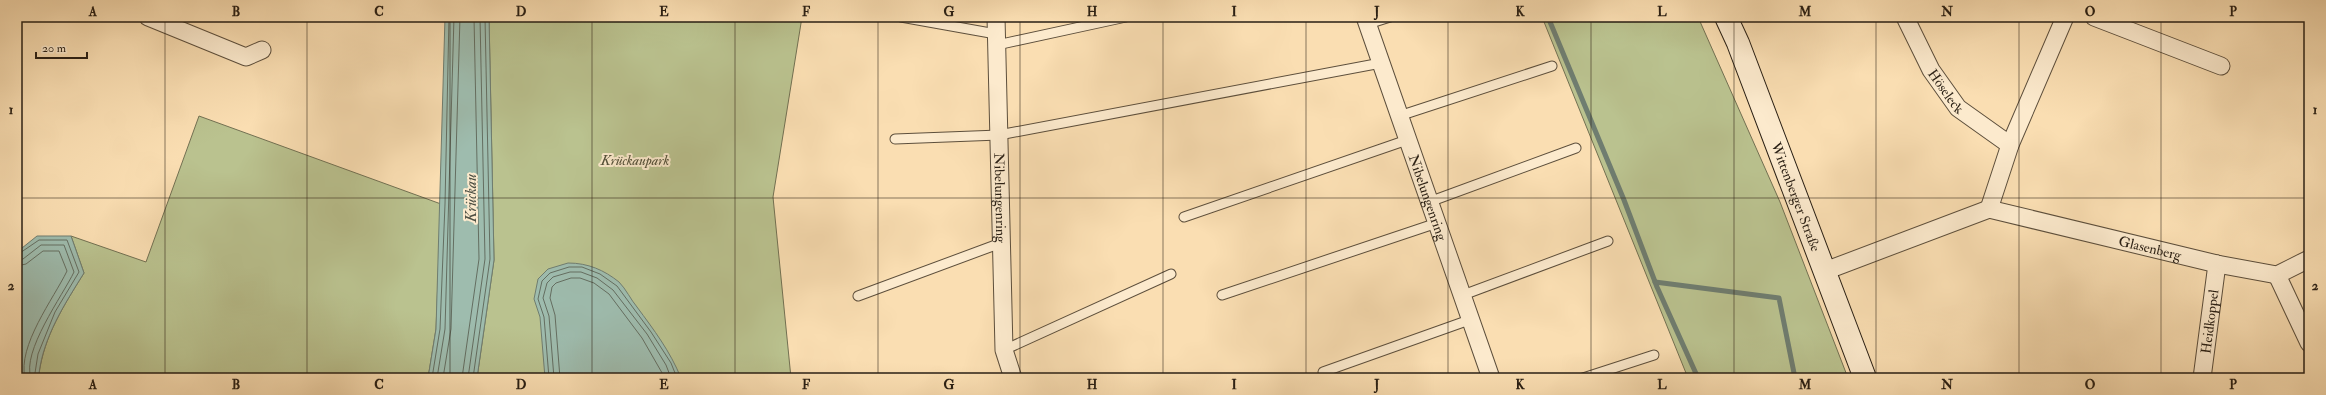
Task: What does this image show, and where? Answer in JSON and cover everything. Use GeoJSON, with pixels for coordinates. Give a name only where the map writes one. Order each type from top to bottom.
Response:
{"type":"FeatureCollection","features":[{"type":"Feature","properties":{"kind":"main road","name":"Wittenberger Straße"},"geometry":{"type":"LineString","coordinates":[[1726,17],[1738,43],[1865,378]]}},
{"type":"Feature","properties":{"kind":"street"},"geometry":{"type":"LineString","coordinates":[[148,17],[246,57],[262,50]]}},
{"type":"Feature","properties":{"kind":"street","name":"Nibelungenring"},"geometry":{"type":"LineString","coordinates":[[996,17],[1004,350],[1013,378]]}},
{"type":"Feature","properties":{"kind":"street","name":"Höseleck"},"geometry":{"type":"LineString","coordinates":[[1904,17],[1932,70],[1958,108],[2010,145]]}},
{"type":"Feature","properties":{"kind":"street"},"geometry":{"type":"LineString","coordinates":[[1825,271],[1989,209],[2010,145],[2065,17]]}},
{"type":"Feature","properties":{"kind":"street"},"geometry":{"type":"LineString","coordinates":[[2094,17],[2221,66]]}},
{"type":"Feature","properties":{"kind":"street","name":"Nibelungenring"},"geometry":{"type":"LineString","coordinates":[[1366,21],[1472,320],[1491,378]]}},
{"type":"Feature","properties":{"kind":"street","name":"Glasenberg"},"geometry":{"type":"LineString","coordinates":[[1989,209],[2217,264],[2277,275]]}},
{"type":"Feature","properties":{"kind":"street"},"geometry":{"type":"LineString","coordinates":[[2309,260],[2277,275],[2309,343]]}},
{"type":"Feature","properties":{"kind":"street","name":"Heidkoppel"},"geometry":{"type":"LineString","coordinates":[[2202,378],[2217,264]]}},
{"type":"Feature","properties":{"kind":"lane"},"geometry":{"type":"LineString","coordinates":[[901,17],[996,39],[1126,17]]}},
{"type":"Feature","properties":{"kind":"lane"},"geometry":{"type":"LineString","coordinates":[[1366,21],[1390,17]]}},
{"type":"Feature","properties":{"kind":"lane"},"geometry":{"type":"LineString","coordinates":[[895,139],[999,135],[1381,64]]}},
{"type":"Feature","properties":{"kind":"lane"},"geometry":{"type":"LineString","coordinates":[[1399,116],[1552,66]]}},
{"type":"Feature","properties":{"kind":"lane"},"geometry":{"type":"LineString","coordinates":[[1184,217],[1407,140]]}},
{"type":"Feature","properties":{"kind":"lane"},"geometry":{"type":"LineString","coordinates":[[1429,202],[1576,148]]}},
{"type":"Feature","properties":{"kind":"lane"},"geometry":{"type":"LineString","coordinates":[[1222,295],[1437,223]]}},
{"type":"Feature","properties":{"kind":"lane"},"geometry":{"type":"LineString","coordinates":[[1463,295],[1608,241]]}},
{"type":"Feature","properties":{"kind":"lane"},"geometry":{"type":"LineString","coordinates":[[858,296],[1001,243]]}},
{"type":"Feature","properties":{"kind":"lane"},"geometry":{"type":"LineString","coordinates":[[1004,350],[1171,274]]}},
{"type":"Feature","properties":{"kind":"lane"},"geometry":{"type":"LineString","coordinates":[[1323,372],[1472,320]]}},
{"type":"Feature","properties":{"kind":"lane"},"geometry":{"type":"LineString","coordinates":[[1583,378],[1654,355]]}},
{"type":"Feature","properties":{"kind":"green space","name":"Krückaupark"},"geometry":{"type":"Polygon","coordinates":[[[489,17],[802,17],[773,197],[791,378],[477,378],[494,260],[489,17]]]}},
{"type":"Feature","properties":{"kind":"green space"},"geometry":{"type":"Polygon","coordinates":[[[1542,17],[1698,17],[1780,202],[1848,378],[1688,378],[1542,17]]]}},
{"type":"Feature","properties":{"kind":"green space"},"geometry":{"type":"Polygon","coordinates":[[[199,116],[441,204],[436,329],[428,378],[51,378],[39,374],[45,347],[50,334],[62,309],[84,273],[71,236],[146,262],[199,116]]]}},
{"type":"Feature","properties":{"kind":"water","name":"Krückau"},"geometry":{"type":"Polygon","coordinates":[[[445,17],[489,17],[494,260],[477,378],[428,378],[436,329],[445,17]]]}},
{"type":"Feature","properties":{"kind":"water"},"geometry":{"type":"Polygon","coordinates":[[[37,236],[71,236],[84,273],[62,309],[45,346],[39,373],[51,378],[17,378],[17,252],[37,236]]]}},
{"type":"Feature","properties":{"kind":"water"},"geometry":{"type":"Polygon","coordinates":[[[568,263],[582,264],[595,268],[608,274],[619,282],[661,341],[681,378],[545,378],[540,317],[534,299],[538,279],[548,269],[568,263]]]}},
{"type":"Feature","properties":{"kind":"waterway"},"geometry":{"type":"LineString","coordinates":[[1548,17],[1624,200],[1657,287],[1698,378]]}},
{"type":"Feature","properties":{"kind":"waterway"},"geometry":{"type":"LineString","coordinates":[[1655,282],[1779,298],[1795,378]]}}]}
